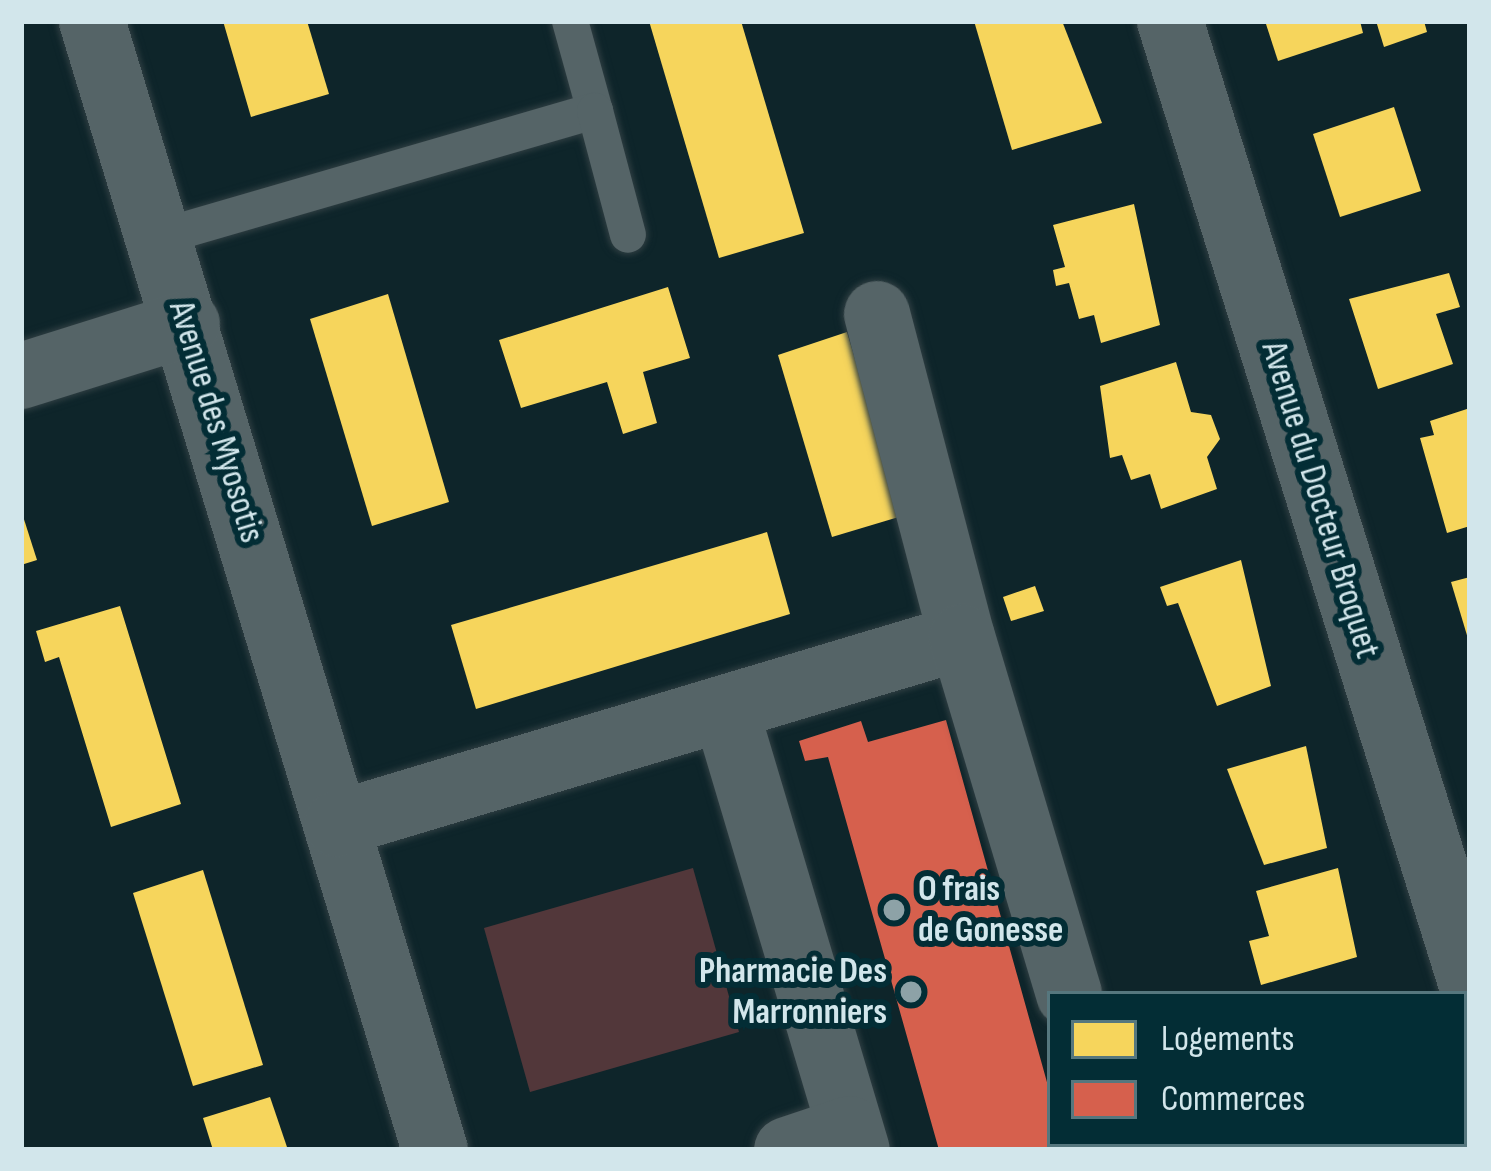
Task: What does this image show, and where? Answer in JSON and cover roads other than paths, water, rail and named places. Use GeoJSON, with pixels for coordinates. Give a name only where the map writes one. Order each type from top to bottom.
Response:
{"type":"FeatureCollection","features":[{"type":"Feature","properties":{"kind":"street","name":"Avenue des Myosotis"},"geometry":{"type":"LineString","coordinates":[[92,21],[435,1150]]}},
{"type":"Feature","properties":{"kind":"street","name":"Avenue du Docteur Broquet"},"geometry":{"type":"LineString","coordinates":[[1170,21],[1470,979]]}},
{"type":"Feature","properties":{"kind":"street"},"geometry":{"type":"LineString","coordinates":[[877,314],[962,637],[1068,991]]}},
{"type":"Feature","properties":{"kind":"street"},"geometry":{"type":"LineString","coordinates":[[21,376],[187,324]]}},
{"type":"Feature","properties":{"kind":"street"},"geometry":{"type":"LineString","coordinates":[[337,824],[962,637]]}},
{"type":"Feature","properties":{"kind":"street"},"geometry":{"type":"LineString","coordinates":[[725,708],[853,1140],[787,1150]]}},
{"type":"Feature","properties":{"kind":"lane"},"geometry":{"type":"LineString","coordinates":[[570,21],[628,235]]}},
{"type":"Feature","properties":{"kind":"lane"},"geometry":{"type":"LineString","coordinates":[[160,237],[595,111]]}},
{"type":"Feature","properties":{"kind":"place","name":"O frais de Gonesse"},"geometry":{"type":"Point","coordinates":[894,910]}},
{"type":"Feature","properties":{"kind":"place","name":"Pharmacie Des Marronniers"},"geometry":{"type":"Point","coordinates":[911,992]}}]}
